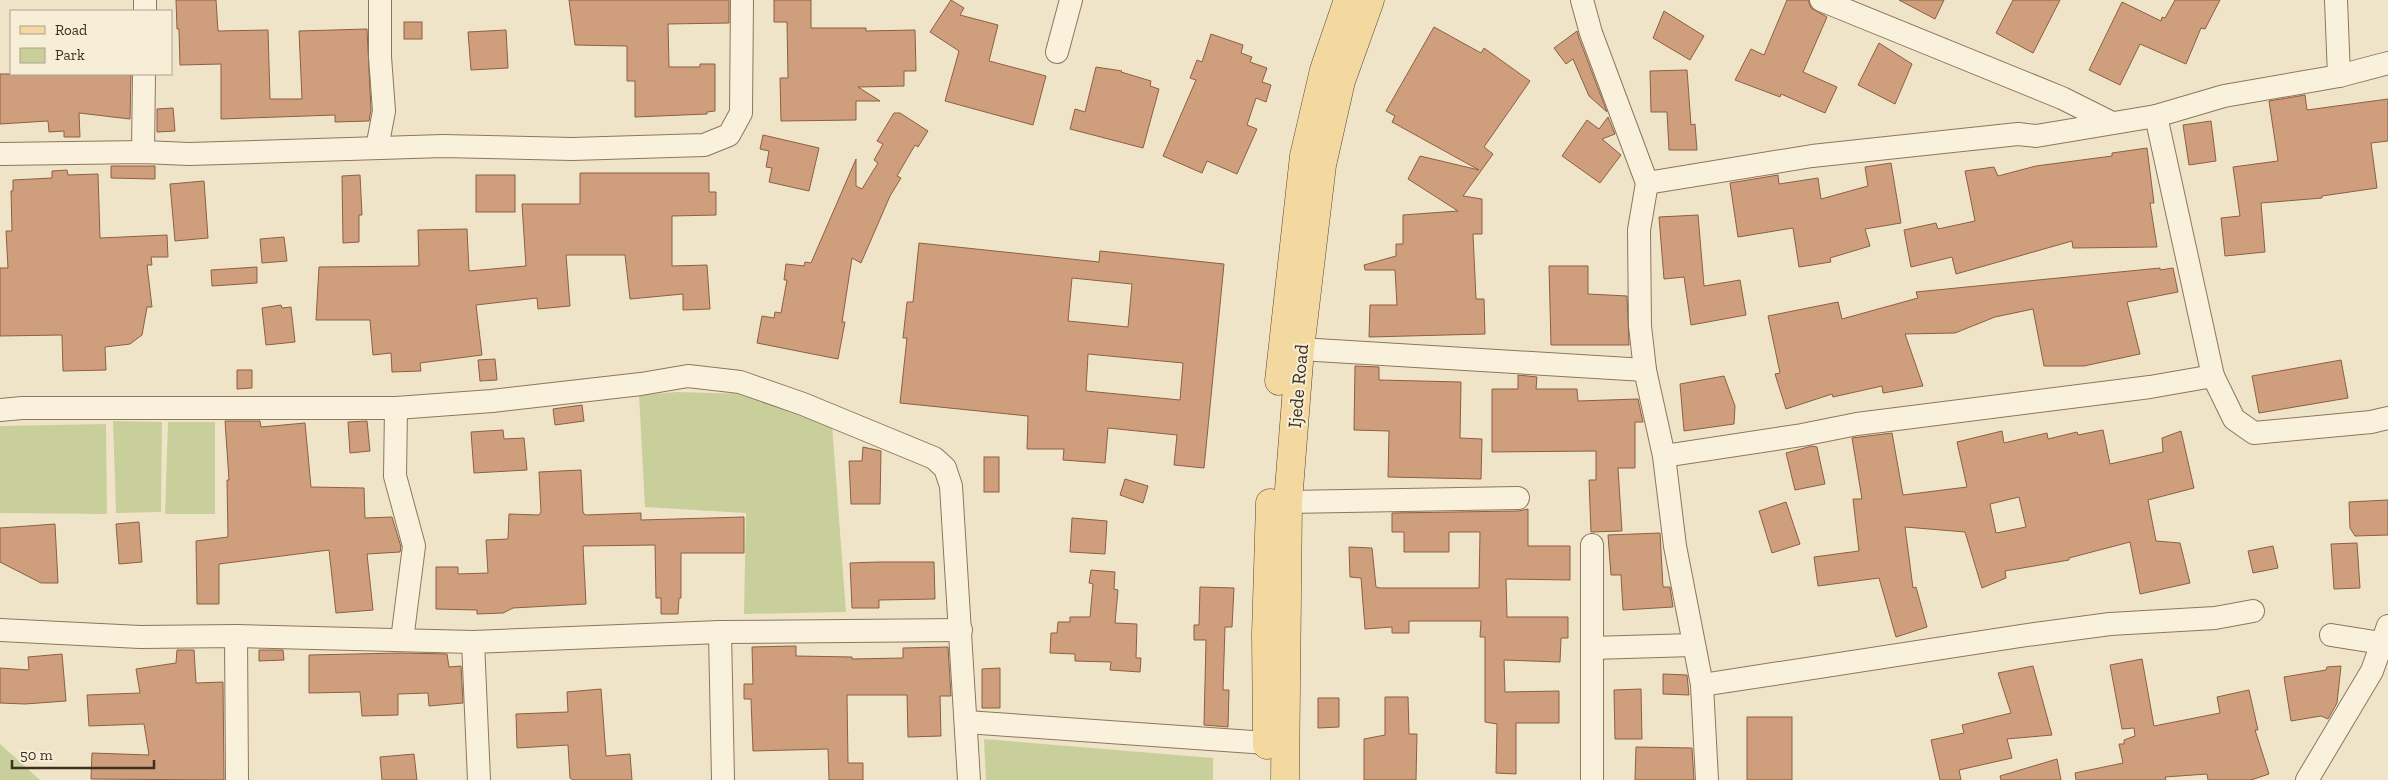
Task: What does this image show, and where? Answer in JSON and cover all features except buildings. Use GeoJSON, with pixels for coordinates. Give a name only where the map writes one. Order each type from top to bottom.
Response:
{"type":"FeatureCollection","features":[{"type":"Feature","properties":{"kind":"main road","name":"Ijede Road"},"geometry":{"type":"LineString","coordinates":[[1284,780],[1270,494],[1277,398],[1304,156],[1324,70],[1348,0]]}},
{"type":"Feature","properties":{"kind":"main road","name":"Ijede Road"},"geometry":{"type":"LineString","coordinates":[[1266,780],[1267,743],[1300,349],[1322,165],[1341,81],[1370,0]]}},
{"type":"Feature","properties":{"kind":"street"},"geometry":{"type":"LineString","coordinates":[[377,148],[384,111],[380,57],[380,0]]}},
{"type":"Feature","properties":{"kind":"street"},"geometry":{"type":"LineString","coordinates":[[0,154],[143,152],[189,154],[443,146],[572,149],[704,145],[729,135],[741,113],[742,0]]}},
{"type":"Feature","properties":{"kind":"street"},"geometry":{"type":"LineString","coordinates":[[1057,52],[1071,0]]}},
{"type":"Feature","properties":{"kind":"street"},"geometry":{"type":"LineString","coordinates":[[1582,0],[1591,32],[1647,183],[1639,230],[1640,326],[1645,370],[1664,456],[1675,546],[1702,685],[1707,780]]}},
{"type":"Feature","properties":{"kind":"street"},"geometry":{"type":"LineString","coordinates":[[1821,0],[2062,98],[2112,123]]}},
{"type":"Feature","properties":{"kind":"street"},"geometry":{"type":"LineString","coordinates":[[2336,0],[2339,76]]}},
{"type":"Feature","properties":{"kind":"street"},"geometry":{"type":"LineString","coordinates":[[1647,183],[1812,156],[2018,134],[2036,136],[2156,116],[2224,96],[2339,76],[2388,63]]}},
{"type":"Feature","properties":{"kind":"street"},"geometry":{"type":"LineString","coordinates":[[143,152],[144,75]]}},
{"type":"Feature","properties":{"kind":"street"},"geometry":{"type":"LineString","coordinates":[[2156,116],[2213,376],[2234,419],[2254,432],[2371,422],[2388,418]]}},
{"type":"Feature","properties":{"kind":"street"},"geometry":{"type":"LineString","coordinates":[[1300,349],[1645,370]]}},
{"type":"Feature","properties":{"kind":"street"},"geometry":{"type":"LineString","coordinates":[[0,410],[41,408],[396,408],[492,401],[641,384],[688,376],[740,382],[804,404],[934,458],[945,468],[951,486],[969,780]]}},
{"type":"Feature","properties":{"kind":"street"},"geometry":{"type":"LineString","coordinates":[[1664,456],[1802,435],[1857,424],[2150,387],[2213,376]]}},
{"type":"Feature","properties":{"kind":"street"},"geometry":{"type":"LineString","coordinates":[[396,408],[395,476],[414,546],[402,640]]}},
{"type":"Feature","properties":{"kind":"street"},"geometry":{"type":"LineString","coordinates":[[1288,502],[1518,498]]}},
{"type":"Feature","properties":{"kind":"street"},"geometry":{"type":"LineString","coordinates":[[1592,545],[1592,780]]}},
{"type":"Feature","properties":{"kind":"street"},"geometry":{"type":"LineString","coordinates":[[1702,685],[2046,632],[2110,624],[2215,618],[2252,611]]}},
{"type":"Feature","properties":{"kind":"street"},"geometry":{"type":"LineString","coordinates":[[0,630],[140,637],[236,636],[472,642],[720,632],[961,630]]}},
{"type":"Feature","properties":{"kind":"street"},"geometry":{"type":"LineString","coordinates":[[720,632],[723,780]]}},
{"type":"Feature","properties":{"kind":"street"},"geometry":{"type":"LineString","coordinates":[[2307,780],[2372,671],[2384,634],[2331,635]]}},
{"type":"Feature","properties":{"kind":"street"},"geometry":{"type":"LineString","coordinates":[[236,636],[238,780]]}},
{"type":"Feature","properties":{"kind":"street"},"geometry":{"type":"LineString","coordinates":[[472,642],[479,780]]}},
{"type":"Feature","properties":{"kind":"street"},"geometry":{"type":"LineString","coordinates":[[1592,648],[1693,644]]}},
{"type":"Feature","properties":{"kind":"street"},"geometry":{"type":"LineString","coordinates":[[966,722],[1267,743]]}},
{"type":"Feature","properties":{"kind":"green space"},"geometry":{"type":"Polygon","coordinates":[[[677,392],[751,394],[832,424],[846,612],[744,614],[746,513],[645,507],[639,395],[677,392]]]}},
{"type":"Feature","properties":{"kind":"green space"},"geometry":{"type":"Polygon","coordinates":[[[113,421],[162,422],[161,512],[116,513],[113,421]]]}},
{"type":"Feature","properties":{"kind":"green space"},"geometry":{"type":"Polygon","coordinates":[[[168,422],[215,422],[215,514],[165,514],[168,422]]]}},
{"type":"Feature","properties":{"kind":"green space"},"geometry":{"type":"Polygon","coordinates":[[[106,424],[107,514],[0,513],[0,426],[106,424]]]}},
{"type":"Feature","properties":{"kind":"green space"},"geometry":{"type":"Polygon","coordinates":[[[984,739],[1213,758],[1213,780],[986,780],[984,739]]]}},
{"type":"Feature","properties":{"kind":"green space"},"geometry":{"type":"Polygon","coordinates":[[[0,744],[40,780],[0,780],[0,744]]]}}]}
